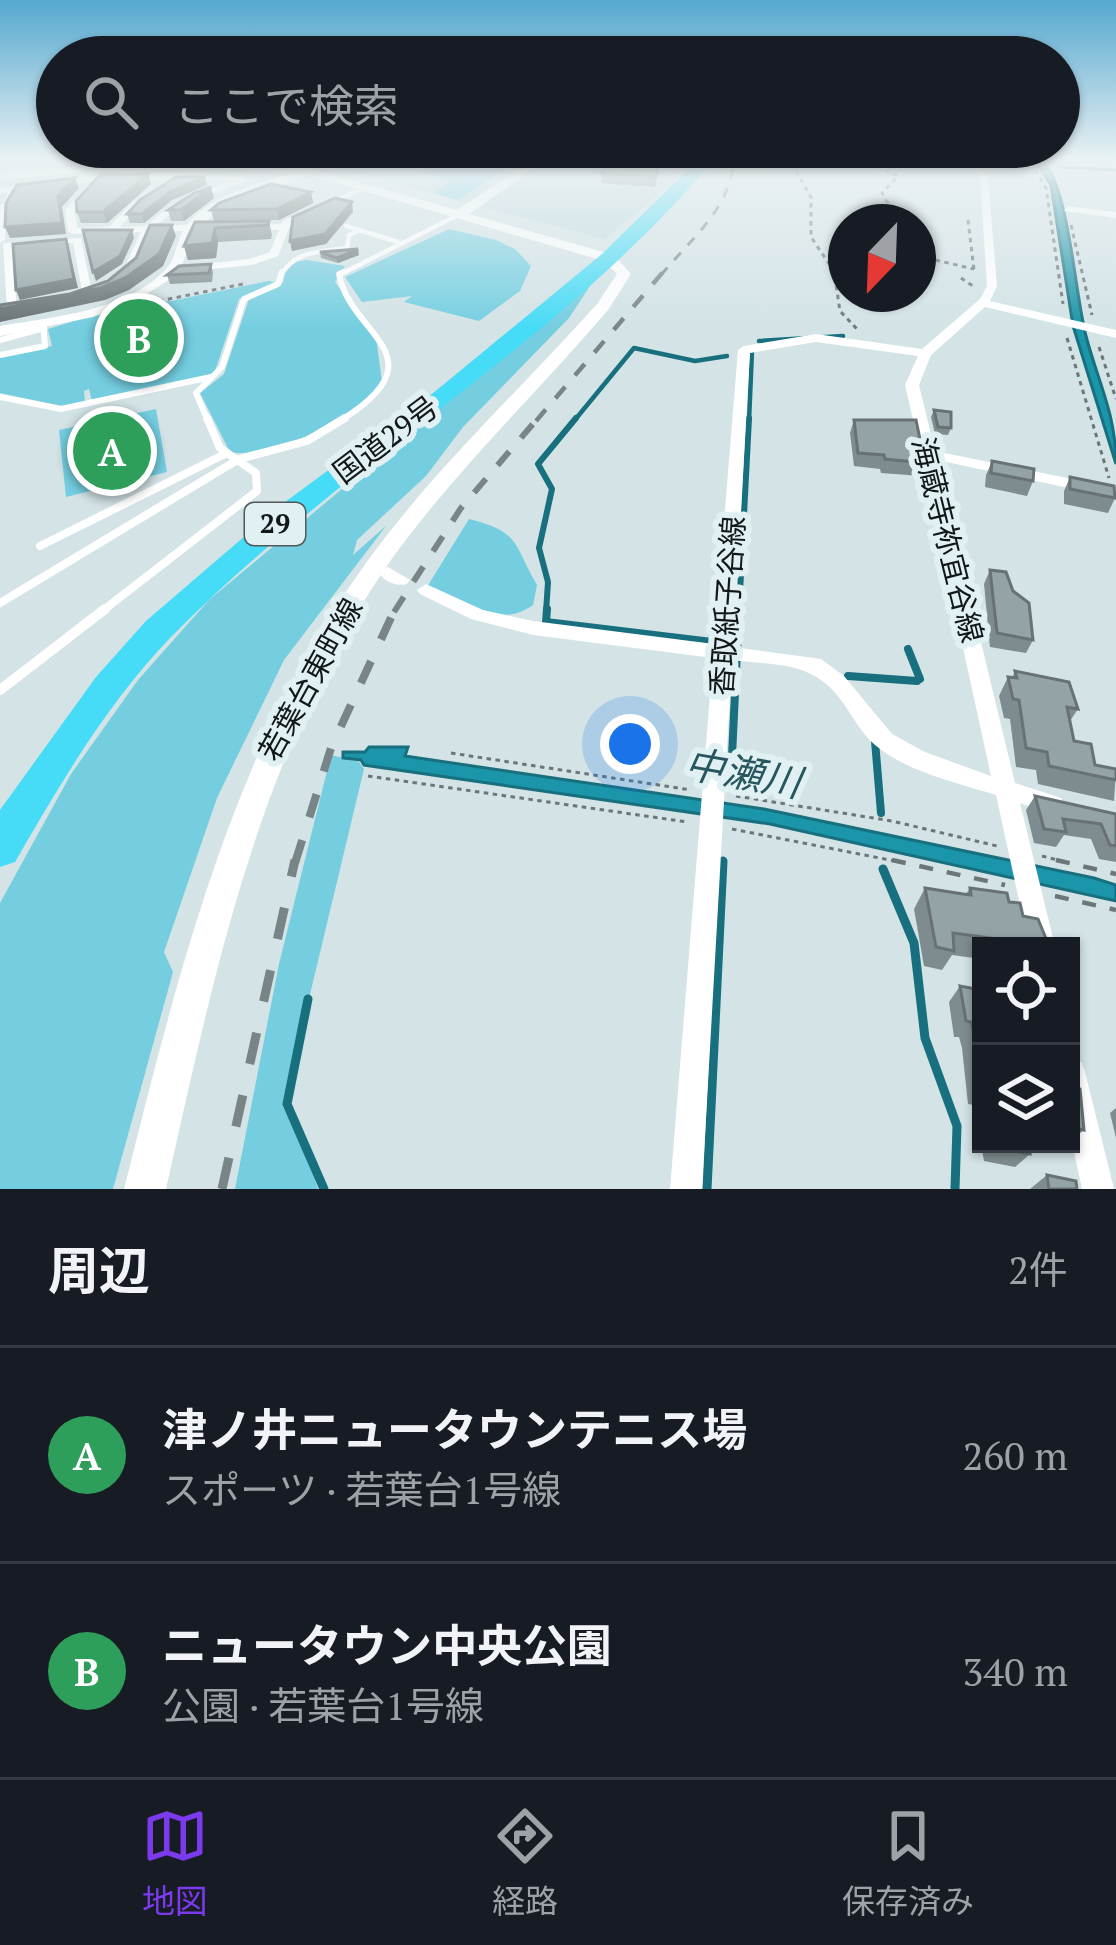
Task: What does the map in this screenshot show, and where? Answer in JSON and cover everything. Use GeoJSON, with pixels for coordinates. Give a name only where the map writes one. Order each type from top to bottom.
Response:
{"type":"FeatureCollection","features":[{"type":"Feature","properties":{"kind":"highway","name":"国道29号"},"geometry":{"type":"LineString","coordinates":[[0,848],[68,742],[158,630],[291,511],[441,399],[609,258],[649,217]]}},
{"type":"Feature","properties":{"kind":"street"},"geometry":{"type":"LineString","coordinates":[[71,217],[73,231],[214,227]]}},
{"type":"Feature","properties":{"kind":"street"},"geometry":{"type":"LineString","coordinates":[[113,228],[123,217]]}},
{"type":"Feature","properties":{"kind":"street"},"geometry":{"type":"LineString","coordinates":[[70,298],[132,268],[143,234],[164,217]]}},
{"type":"Feature","properties":{"kind":"street"},"geometry":{"type":"LineString","coordinates":[[175,269],[192,227],[203,217]]}},
{"type":"Feature","properties":{"kind":"street"},"geometry":{"type":"LineString","coordinates":[[236,227],[281,227],[296,217]]}},
{"type":"Feature","properties":{"kind":"street"},"geometry":{"type":"LineString","coordinates":[[472,217],[609,258]]}},
{"type":"Feature","properties":{"kind":"street"},"geometry":{"type":"LineString","coordinates":[[925,353],[992,286],[987,217]]}},
{"type":"Feature","properties":{"kind":"street"},"geometry":{"type":"LineString","coordinates":[[0,335],[120,302],[175,269],[258,261],[278,251],[281,227]]}},
{"type":"Feature","properties":{"kind":"street"},"geometry":{"type":"LineString","coordinates":[[30,306],[6,310],[8,245],[77,240],[88,291]]}},
{"type":"Feature","properties":{"kind":"street","name":"若葉台東町線"},"geometry":{"type":"LineString","coordinates":[[145,1189],[225,871],[265,759],[301,686],[336,625],[399,536],[621,281],[622,267],[609,258]]}},
{"type":"Feature","properties":{"kind":"street"},"geometry":{"type":"LineString","coordinates":[[981,295],[1116,334]]}},
{"type":"Feature","properties":{"kind":"street","name":"香取紙子谷線"},"geometry":{"type":"LineString","coordinates":[[686,1189],[745,347],[816,338],[925,353]]}},
{"type":"Feature","properties":{"kind":"street","name":"海蔵寺祢宜谷線"},"geometry":{"type":"LineString","coordinates":[[925,353],[912,385],[925,453],[1040,937]]}},
{"type":"Feature","properties":{"kind":"street"},"geometry":{"type":"LineString","coordinates":[[925,453],[1116,493]]}},
{"type":"Feature","properties":{"kind":"street"},"geometry":{"type":"LineString","coordinates":[[426,590],[478,615],[533,628],[814,664],[838,679],[875,731],[906,755],[1067,810]]}},
{"type":"Feature","properties":{"kind":"street"},"geometry":{"type":"LineString","coordinates":[[1080,1111],[1098,1189]]}},
{"type":"Feature","properties":{"kind":"lane"},"geometry":{"type":"LineString","coordinates":[[0,603],[239,459],[307,441],[370,403],[385,383],[380,337],[341,285],[339,274],[453,217]]}},
{"type":"Feature","properties":{"kind":"lane"},"geometry":{"type":"LineString","coordinates":[[346,226],[400,243]]}},
{"type":"Feature","properties":{"kind":"lane"},"geometry":{"type":"LineString","coordinates":[[0,690],[257,491],[256,473],[226,453],[196,393],[217,376],[244,299],[278,284],[282,265],[296,257],[347,248],[350,235],[360,230]]}},
{"type":"Feature","properties":{"kind":"lane"},"geometry":{"type":"LineString","coordinates":[[0,355],[45,346],[43,326]]}},
{"type":"Feature","properties":{"kind":"lane"},"geometry":{"type":"LineString","coordinates":[[0,397],[61,409],[217,376]]}},
{"type":"Feature","properties":{"kind":"lane"},"geometry":{"type":"LineString","coordinates":[[75,420],[86,404],[87,391]]}},
{"type":"Feature","properties":{"kind":"lane"},"geometry":{"type":"LineString","coordinates":[[40,546],[226,453]]}},
{"type":"Feature","properties":{"kind":"path"},"geometry":{"type":"LineString","coordinates":[[811,217],[811,237],[833,262],[842,291],[842,316],[869,343]]}},
{"type":"Feature","properties":{"kind":"path"},"geometry":{"type":"LineString","coordinates":[[1069,217],[1092,329],[1116,399]]}},
{"type":"Feature","properties":{"kind":"path"},"geometry":{"type":"LineString","coordinates":[[936,260],[974,269]]}},
{"type":"Feature","properties":{"kind":"path"},"geometry":{"type":"LineString","coordinates":[[148,302],[280,275]]}},
{"type":"Feature","properties":{"kind":"path"},"geometry":{"type":"LineString","coordinates":[[961,278],[981,295]]}},
{"type":"Feature","properties":{"kind":"path"},"geometry":{"type":"LineString","coordinates":[[451,753],[712,809],[805,840],[1024,870],[1116,874]]}},
{"type":"Feature","properties":{"kind":"path"},"geometry":{"type":"LineString","coordinates":[[368,776],[892,821],[1116,910]]}},
{"type":"Feature","properties":{"kind":"shaded area"},"geometry":{"type":"Polygon","coordinates":[[[522,217],[631,217],[605,239],[522,217]]]}},
{"type":"Feature","properties":{"kind":"shaded area"},"geometry":{"type":"Polygon","coordinates":[[[1056,217],[1065,217],[1086,336],[1113,429],[1116,464],[1073,326],[1056,217]]]}},
{"type":"Feature","properties":{"kind":"shaded area"},"geometry":{"type":"Polygon","coordinates":[[[449,229],[496,240],[515,249],[531,266],[520,291],[479,321],[404,302],[412,296],[362,302],[345,277],[449,229]]]}},
{"type":"Feature","properties":{"kind":"shaded area"},"geometry":{"type":"Polygon","coordinates":[[[307,260],[345,266],[335,282],[376,337],[382,382],[353,409],[312,433],[268,449],[230,452],[200,393],[224,374],[249,299],[283,283],[287,263],[307,260]]]}},
{"type":"Feature","properties":{"kind":"shaded area"},"geometry":{"type":"Polygon","coordinates":[[[596,277],[569,318],[463,427],[426,476],[357,540],[353,555],[386,526],[284,660],[217,798],[164,952],[173,972],[113,1189],[0,1189],[0,903],[71,774],[138,680],[209,600],[596,277]]]}},
{"type":"Feature","properties":{"kind":"shaded area"},"geometry":{"type":"Polygon","coordinates":[[[276,282],[239,299],[214,374],[92,401],[89,389],[84,391],[85,402],[62,406],[0,393],[0,357],[52,346],[48,329],[133,303],[171,301],[276,282]]]}},
{"type":"Feature","properties":{"kind":"shaded area"},"geometry":{"type":"Polygon","coordinates":[[[156,409],[167,472],[66,497],[59,430],[156,409]]]}},
{"type":"Feature","properties":{"kind":"shaded area"},"geometry":{"type":"Polygon","coordinates":[[[469,519],[498,529],[514,542],[537,585],[533,605],[506,615],[493,614],[427,587],[469,519]]]}},
{"type":"Feature","properties":{"kind":"shaded area"},"geometry":{"type":"Polygon","coordinates":[[[369,747],[408,747],[405,756],[764,809],[1094,878],[1116,885],[1116,901],[770,824],[364,765],[361,760],[343,758],[343,752],[365,752],[369,747]]]}},
{"type":"Feature","properties":{"kind":"shaded area"},"geometry":{"type":"Polygon","coordinates":[[[331,755],[359,762],[364,769],[283,1107],[301,1139],[318,1189],[235,1189],[279,964],[331,755]]]}},
{"type":"Feature","properties":{"kind":"building"},"geometry":{"type":"Polygon","coordinates":[[[5,217],[61,217],[62,223],[5,227],[5,217]]]}},
{"type":"Feature","properties":{"kind":"building"},"geometry":{"type":"Polygon","coordinates":[[[293,217],[339,217],[325,234],[290,241],[293,217]]]}},
{"type":"Feature","properties":{"kind":"building"},"geometry":{"type":"Polygon","coordinates":[[[269,221],[268,225],[215,228],[212,243],[184,246],[195,222],[269,221]]]}},
{"type":"Feature","properties":{"kind":"building"},"geometry":{"type":"Polygon","coordinates":[[[150,225],[172,225],[159,254],[125,278],[101,288],[0,309],[0,305],[70,294],[108,281],[136,258],[150,225]]]}},
{"type":"Feature","properties":{"kind":"building"},"geometry":{"type":"Polygon","coordinates":[[[83,230],[132,230],[120,256],[93,272],[83,230]]]}},
{"type":"Feature","properties":{"kind":"building"},"geometry":{"type":"Polygon","coordinates":[[[66,239],[74,279],[16,290],[13,244],[66,239]]]}},
{"type":"Feature","properties":{"kind":"building"},"geometry":{"type":"Polygon","coordinates":[[[358,249],[337,258],[320,252],[358,249]]]}},
{"type":"Feature","properties":{"kind":"building"},"geometry":{"type":"Polygon","coordinates":[[[211,264],[209,273],[167,275],[179,266],[211,264]]]}},
{"type":"Feature","properties":{"kind":"building"},"geometry":{"type":"Polygon","coordinates":[[[934,410],[951,412],[951,428],[938,427],[934,410]]]}},
{"type":"Feature","properties":{"kind":"building"},"geometry":{"type":"Polygon","coordinates":[[[854,420],[916,420],[925,463],[858,453],[854,420]]]}},
{"type":"Feature","properties":{"kind":"building"},"geometry":{"type":"Polygon","coordinates":[[[992,461],[1034,469],[1033,481],[991,473],[992,461]]]}},
{"type":"Feature","properties":{"kind":"building"},"geometry":{"type":"Polygon","coordinates":[[[1070,477],[1114,486],[1115,498],[1070,489],[1070,477]]]}},
{"type":"Feature","properties":{"kind":"building"},"geometry":{"type":"Polygon","coordinates":[[[990,570],[1006,572],[1013,591],[1029,603],[1033,640],[997,633],[990,570]]]}},
{"type":"Feature","properties":{"kind":"building"},"geometry":{"type":"Polygon","coordinates":[[[1015,671],[1069,682],[1078,709],[1067,707],[1074,741],[1091,744],[1095,765],[1116,769],[1116,780],[1049,766],[1047,752],[1026,748],[1019,700],[1013,699],[1008,677],[1017,678],[1015,671]]]}},
{"type":"Feature","properties":{"kind":"building"},"geometry":{"type":"Polygon","coordinates":[[[1035,796],[1116,814],[1116,846],[1110,845],[1101,824],[1063,819],[1066,832],[1044,829],[1035,796]]]}},
{"type":"Feature","properties":{"kind":"building"},"geometry":{"type":"Polygon","coordinates":[[[925,888],[971,895],[970,888],[1007,893],[1009,902],[1020,903],[1023,916],[1038,919],[1045,937],[953,933],[954,951],[936,947],[925,888]]]}},
{"type":"Feature","properties":{"kind":"building"},"geometry":{"type":"Polygon","coordinates":[[[960,986],[972,988],[972,1026],[966,1021],[960,986]]]}},
{"type":"Feature","properties":{"kind":"building"},"geometry":{"type":"Polygon","coordinates":[[[1047,1175],[1076,1181],[1077,1189],[1049,1189],[1047,1175]]]}},
{"type":"Feature","properties":{"kind":"waterway"},"geometry":{"type":"LineString","coordinates":[[759,341],[843,336]]}},
{"type":"Feature","properties":{"kind":"waterway"},"geometry":{"type":"LineString","coordinates":[[574,421],[634,348],[695,361],[727,356]]}},
{"type":"Feature","properties":{"kind":"waterway"},"geometry":{"type":"LineString","coordinates":[[749,421],[752,351]]}},
{"type":"Feature","properties":{"kind":"waterway"},"geometry":{"type":"LineString","coordinates":[[546,612],[548,582],[539,548],[552,489],[538,464],[576,418]]}},
{"type":"Feature","properties":{"kind":"waterway"},"geometry":{"type":"LineString","coordinates":[[739,612],[749,418]]}},
{"type":"Feature","properties":{"kind":"waterway"},"geometry":{"type":"LineString","coordinates":[[547,609],[546,622],[712,642]]}},
{"type":"Feature","properties":{"kind":"waterway","name":"中瀬川"},"geometry":{"type":"LineString","coordinates":[[731,777],[739,609]]}},
{"type":"Feature","properties":{"kind":"waterway"},"geometry":{"type":"LineString","coordinates":[[908,649],[920,679]]}},
{"type":"Feature","properties":{"kind":"waterway"},"geometry":{"type":"LineString","coordinates":[[848,676],[917,681]]}},
{"type":"Feature","properties":{"kind":"waterway"},"geometry":{"type":"LineString","coordinates":[[875,741],[881,813]]}},
{"type":"Feature","properties":{"kind":"waterway"},"geometry":{"type":"LineString","coordinates":[[707,1189],[723,861]]}},
{"type":"Feature","properties":{"kind":"waterway"},"geometry":{"type":"LineString","coordinates":[[883,869],[914,943],[925,1038],[957,1126],[955,1189]]}},
{"type":"Feature","properties":{"kind":"waterway"},"geometry":{"type":"LineString","coordinates":[[308,999],[287,1104],[324,1189]]}},
{"type":"Feature","properties":{"kind":"railway"},"geometry":{"type":"LineString","coordinates":[[661,275],[710,217]]}},
{"type":"Feature","properties":{"kind":"railway"},"geometry":{"type":"LineString","coordinates":[[536,421],[663,272]]}},
{"type":"Feature","properties":{"kind":"railway"},"geometry":{"type":"LineString","coordinates":[[394,612],[461,508],[538,418]]}},
{"type":"Feature","properties":{"kind":"railway"},"geometry":{"type":"LineString","coordinates":[[295,863],[331,748],[395,609]]}},
{"type":"Feature","properties":{"kind":"railway"},"geometry":{"type":"LineString","coordinates":[[222,1189],[295,860]]}},
{"type":"Feature","properties":{"kind":"place","name":"ニュータウン中央公園"},"geometry":{"type":"Point","coordinates":[139,338]}},
{"type":"Feature","properties":{"kind":"place","name":"津ノ井ニュータウンテニス場"},"geometry":{"type":"Point","coordinates":[112,451]}}]}
